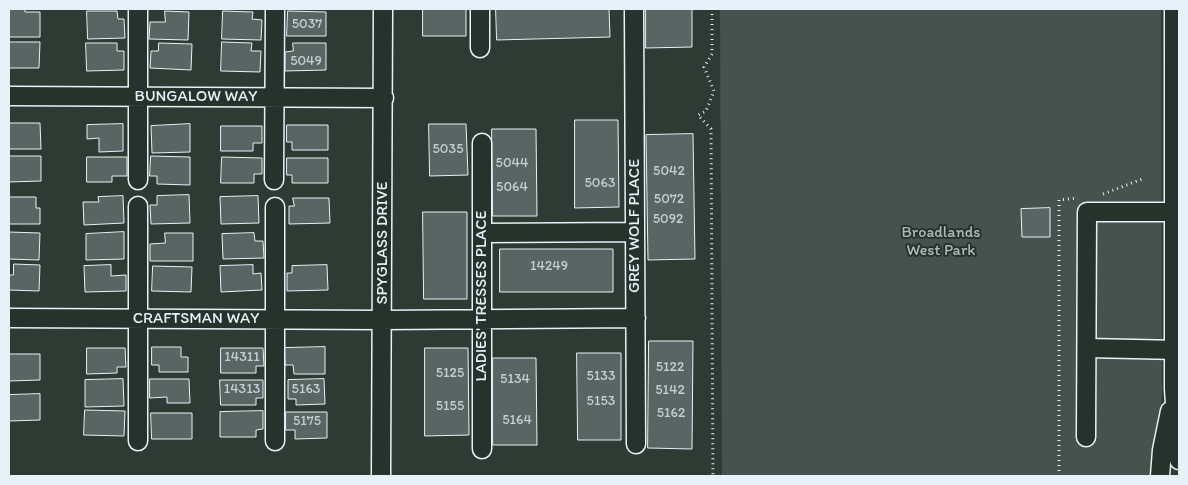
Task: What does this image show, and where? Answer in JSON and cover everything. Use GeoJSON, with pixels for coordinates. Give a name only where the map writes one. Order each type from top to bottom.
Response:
{"type":"FeatureCollection","features":[{"type":"Feature","properties":{"kind":"street"},"geometry":{"type":"LineString","coordinates":[[138,9],[138,180]]}},
{"type":"Feature","properties":{"kind":"street"},"geometry":{"type":"LineString","coordinates":[[274,180],[275,9]]}},
{"type":"Feature","properties":{"kind":"street","name":"SPYGLASS DRIVE"},"geometry":{"type":"LineString","coordinates":[[381,476],[383,9]]}},
{"type":"Feature","properties":{"kind":"street"},"geometry":{"type":"LineString","coordinates":[[480,9],[480,48]]}},
{"type":"Feature","properties":{"kind":"street","name":"GREY WOLF PLACE"},"geometry":{"type":"LineString","coordinates":[[634,9],[636,444]]}},
{"type":"Feature","properties":{"kind":"street"},"geometry":{"type":"LineString","coordinates":[[1160,476],[1162,450],[1174,389],[1177,350],[1174,212],[1176,128],[1174,9]]}},
{"type":"Feature","properties":{"kind":"street","name":"BUNGALOW WAY"},"geometry":{"type":"LineString","coordinates":[[9,96],[384,98]]}},
{"type":"Feature","properties":{"kind":"street","name":"LADIES' TRESSES PLACE"},"geometry":{"type":"LineString","coordinates":[[482,143],[482,449]]}},
{"type":"Feature","properties":{"kind":"street"},"geometry":{"type":"LineString","coordinates":[[138,206],[138,441]]}},
{"type":"Feature","properties":{"kind":"street"},"geometry":{"type":"LineString","coordinates":[[275,207],[275,441]]}},
{"type":"Feature","properties":{"kind":"street"},"geometry":{"type":"LineString","coordinates":[[1086,437],[1088,348],[1087,212],[1174,212]]}},
{"type":"Feature","properties":{"kind":"street"},"geometry":{"type":"LineString","coordinates":[[483,233],[635,232]]}},
{"type":"Feature","properties":{"kind":"street","name":"CRAFTSMAN WAY"},"geometry":{"type":"LineString","coordinates":[[9,318],[382,320],[636,318]]}},
{"type":"Feature","properties":{"kind":"street"},"geometry":{"type":"LineString","coordinates":[[1088,348],[1177,350]]}},
{"type":"Feature","properties":{"kind":"street"},"geometry":{"type":"LineString","coordinates":[[1174,389],[1179,460]]}},
{"type":"Feature","properties":{"kind":"path"},"geometry":{"type":"LineString","coordinates":[[712,9],[712,54],[704,67],[714,91],[706,110],[698,114],[711,129],[713,476]]}},
{"type":"Feature","properties":{"kind":"green space","name":"Broadlands West Park"},"geometry":{"type":"Polygon","coordinates":[[[720,9],[1161,9],[1162,395],[1154,476],[722,476],[720,9]]]}},
{"type":"Feature","properties":{"kind":"building"},"geometry":{"type":"Polygon","coordinates":[[[9,9],[25,9],[25,12],[40,12],[40,37],[9,37],[9,9]]]}},
{"type":"Feature","properties":{"kind":"building"},"geometry":{"type":"Polygon","coordinates":[[[423,9],[466,9],[466,36],[423,36],[423,9]]]}},
{"type":"Feature","properties":{"kind":"building"},"geometry":{"type":"Polygon","coordinates":[[[496,9],[609,9],[610,37],[497,40],[496,9]]]}},
{"type":"Feature","properties":{"kind":"building"},"geometry":{"type":"Polygon","coordinates":[[[646,9],[692,9],[692,47],[646,48],[646,9]]]}},
{"type":"Feature","properties":{"kind":"building"},"geometry":{"type":"Polygon","coordinates":[[[87,11],[117,11],[118,19],[124,19],[125,38],[88,39],[87,11]]]}},
{"type":"Feature","properties":{"kind":"building"},"geometry":{"type":"Polygon","coordinates":[[[165,11],[189,12],[188,40],[149,39],[150,22],[165,22],[165,11]]]}},
{"type":"Feature","properties":{"kind":"building"},"geometry":{"type":"Polygon","coordinates":[[[223,11],[253,12],[252,19],[262,20],[261,40],[222,39],[223,11]]]}},
{"type":"Feature","properties":{"kind":"building"},"geometry":{"type":"Polygon","coordinates":[[[288,11],[326,12],[326,36],[287,36],[288,11]]]}},
{"type":"Feature","properties":{"kind":"building"},"geometry":{"type":"Polygon","coordinates":[[[9,42],[40,42],[39,68],[9,68],[9,42]]]}},
{"type":"Feature","properties":{"kind":"building"},"geometry":{"type":"Polygon","coordinates":[[[222,42],[252,43],[251,51],[261,51],[260,72],[221,71],[222,42]]]}},
{"type":"Feature","properties":{"kind":"building"},"geometry":{"type":"Polygon","coordinates":[[[86,43],[117,43],[117,51],[124,51],[124,70],[87,71],[86,43]]]}},
{"type":"Feature","properties":{"kind":"building"},"geometry":{"type":"Polygon","coordinates":[[[159,43],[192,44],[191,70],[150,68],[151,51],[158,51],[159,43]]]}},
{"type":"Feature","properties":{"kind":"building"},"geometry":{"type":"Polygon","coordinates":[[[293,43],[326,43],[326,70],[285,71],[285,52],[293,51],[293,43]]]}},
{"type":"Feature","properties":{"kind":"building"},"geometry":{"type":"Polygon","coordinates":[[[575,120],[618,120],[619,207],[575,208],[575,120]]]}},
{"type":"Feature","properties":{"kind":"building"},"geometry":{"type":"Polygon","coordinates":[[[9,123],[40,123],[41,149],[9,149],[9,123]]]}},
{"type":"Feature","properties":{"kind":"building"},"geometry":{"type":"Polygon","coordinates":[[[123,124],[123,151],[99,152],[99,138],[87,139],[87,125],[123,124]]]}},
{"type":"Feature","properties":{"kind":"building"},"geometry":{"type":"Polygon","coordinates":[[[190,124],[190,152],[152,153],[151,126],[190,124]]]}},
{"type":"Feature","properties":{"kind":"building"},"geometry":{"type":"Polygon","coordinates":[[[429,124],[466,124],[468,175],[430,176],[429,124]]]}},
{"type":"Feature","properties":{"kind":"building"},"geometry":{"type":"Polygon","coordinates":[[[287,125],[328,125],[328,150],[292,150],[292,142],[287,142],[287,125]]]}},
{"type":"Feature","properties":{"kind":"building"},"geometry":{"type":"Polygon","coordinates":[[[221,126],[262,126],[262,143],[253,143],[253,151],[221,151],[221,126]]]}},
{"type":"Feature","properties":{"kind":"building"},"geometry":{"type":"Polygon","coordinates":[[[492,129],[536,129],[537,216],[493,216],[492,129]]]}},
{"type":"Feature","properties":{"kind":"building"},"geometry":{"type":"Polygon","coordinates":[[[693,134],[695,259],[648,260],[646,135],[693,134]]]}},
{"type":"Feature","properties":{"kind":"building"},"geometry":{"type":"Polygon","coordinates":[[[9,156],[41,156],[41,181],[9,182],[9,156]]]}},
{"type":"Feature","properties":{"kind":"building"},"geometry":{"type":"Polygon","coordinates":[[[151,156],[190,157],[190,185],[157,184],[157,176],[150,176],[151,156]]]}},
{"type":"Feature","properties":{"kind":"building"},"geometry":{"type":"Polygon","coordinates":[[[87,157],[127,157],[127,176],[112,176],[112,182],[87,182],[87,157]]]}},
{"type":"Feature","properties":{"kind":"building"},"geometry":{"type":"Polygon","coordinates":[[[222,157],[262,158],[262,174],[254,174],[254,183],[221,183],[222,157]]]}},
{"type":"Feature","properties":{"kind":"building"},"geometry":{"type":"Polygon","coordinates":[[[287,158],[328,158],[328,183],[292,183],[292,175],[287,175],[287,158]]]}},
{"type":"Feature","properties":{"kind":"building"},"geometry":{"type":"Polygon","coordinates":[[[189,195],[190,223],[151,224],[150,205],[157,205],[157,196],[189,195]]]}},
{"type":"Feature","properties":{"kind":"building"},"geometry":{"type":"Polygon","coordinates":[[[123,196],[124,223],[84,225],[83,202],[99,202],[98,197],[123,196]]]}},
{"type":"Feature","properties":{"kind":"building"},"geometry":{"type":"Polygon","coordinates":[[[258,196],[259,223],[221,224],[220,197],[258,196]]]}},
{"type":"Feature","properties":{"kind":"building"},"geometry":{"type":"Polygon","coordinates":[[[9,197],[36,197],[36,208],[40,208],[40,224],[9,224],[9,197]]]}},
{"type":"Feature","properties":{"kind":"building"},"geometry":{"type":"Polygon","coordinates":[[[293,198],[329,198],[330,223],[289,224],[289,206],[294,206],[293,198]]]}},
{"type":"Feature","properties":{"kind":"building"},"geometry":{"type":"Polygon","coordinates":[[[1050,208],[1050,237],[1022,237],[1021,209],[1050,208]]]}},
{"type":"Feature","properties":{"kind":"building"},"geometry":{"type":"Polygon","coordinates":[[[423,212],[467,212],[467,299],[424,299],[423,212]]]}},
{"type":"Feature","properties":{"kind":"building"},"geometry":{"type":"Polygon","coordinates":[[[9,232],[40,233],[39,260],[9,259],[9,232]]]}},
{"type":"Feature","properties":{"kind":"building"},"geometry":{"type":"Polygon","coordinates":[[[124,232],[124,259],[86,260],[86,234],[124,232]]]}},
{"type":"Feature","properties":{"kind":"building"},"geometry":{"type":"Polygon","coordinates":[[[165,233],[193,233],[193,261],[150,261],[150,244],[165,243],[165,233]]]}},
{"type":"Feature","properties":{"kind":"building"},"geometry":{"type":"Polygon","coordinates":[[[254,233],[255,241],[263,241],[264,258],[223,259],[222,234],[254,233]]]}},
{"type":"Feature","properties":{"kind":"building"},"geometry":{"type":"Polygon","coordinates":[[[500,249],[613,249],[613,292],[500,292],[500,249]]]}},
{"type":"Feature","properties":{"kind":"building"},"geometry":{"type":"Polygon","coordinates":[[[14,264],[40,265],[39,291],[9,290],[9,275],[13,275],[14,264]]]}},
{"type":"Feature","properties":{"kind":"building"},"geometry":{"type":"Polygon","coordinates":[[[111,265],[111,276],[126,275],[126,291],[85,292],[84,266],[111,265]]]}},
{"type":"Feature","properties":{"kind":"building"},"geometry":{"type":"Polygon","coordinates":[[[253,265],[253,274],[261,273],[262,290],[221,292],[220,266],[253,265]]]}},
{"type":"Feature","properties":{"kind":"building"},"geometry":{"type":"Polygon","coordinates":[[[327,265],[328,290],[287,291],[287,273],[292,273],[292,266],[327,265]]]}},
{"type":"Feature","properties":{"kind":"building"},"geometry":{"type":"Polygon","coordinates":[[[153,266],[192,267],[191,292],[152,291],[153,266]]]}},
{"type":"Feature","properties":{"kind":"building"},"geometry":{"type":"Polygon","coordinates":[[[649,341],[693,341],[692,449],[648,448],[649,341]]]}},
{"type":"Feature","properties":{"kind":"building"},"geometry":{"type":"Polygon","coordinates":[[[152,347],[181,347],[181,357],[188,357],[188,372],[159,372],[159,365],[152,365],[152,347]]]}},
{"type":"Feature","properties":{"kind":"building"},"geometry":{"type":"Polygon","coordinates":[[[325,347],[325,374],[294,374],[293,365],[285,365],[284,348],[325,347]]]}},
{"type":"Feature","properties":{"kind":"building"},"geometry":{"type":"Polygon","coordinates":[[[87,348],[125,348],[126,367],[117,367],[117,373],[87,374],[87,348]]]}},
{"type":"Feature","properties":{"kind":"building"},"geometry":{"type":"Polygon","coordinates":[[[221,348],[263,348],[264,366],[256,366],[256,373],[221,373],[221,348]]]}},
{"type":"Feature","properties":{"kind":"building"},"geometry":{"type":"Polygon","coordinates":[[[425,348],[468,348],[469,435],[425,436],[425,348]]]}},
{"type":"Feature","properties":{"kind":"building"},"geometry":{"type":"Polygon","coordinates":[[[577,353],[621,353],[621,440],[578,440],[577,353]]]}},
{"type":"Feature","properties":{"kind":"building"},"geometry":{"type":"Polygon","coordinates":[[[9,354],[40,354],[40,380],[9,381],[9,354]]]}},
{"type":"Feature","properties":{"kind":"building"},"geometry":{"type":"Polygon","coordinates":[[[493,358],[536,358],[537,445],[493,445],[493,358]]]}},
{"type":"Feature","properties":{"kind":"building"},"geometry":{"type":"Polygon","coordinates":[[[123,379],[124,406],[85,407],[85,380],[123,379]]]}},
{"type":"Feature","properties":{"kind":"building"},"geometry":{"type":"Polygon","coordinates":[[[150,379],[189,379],[190,403],[167,403],[167,397],[150,398],[150,379]]]}},
{"type":"Feature","properties":{"kind":"building"},"geometry":{"type":"Polygon","coordinates":[[[324,379],[325,404],[296,405],[296,399],[288,399],[288,380],[324,379]]]}},
{"type":"Feature","properties":{"kind":"building"},"geometry":{"type":"Polygon","coordinates":[[[220,380],[263,380],[263,398],[256,398],[256,405],[221,405],[220,380]]]}},
{"type":"Feature","properties":{"kind":"building"},"geometry":{"type":"Polygon","coordinates":[[[40,394],[40,420],[9,421],[9,395],[40,394]]]}},
{"type":"Feature","properties":{"kind":"building"},"geometry":{"type":"Polygon","coordinates":[[[85,410],[125,411],[124,436],[84,435],[85,410]]]}},
{"type":"Feature","properties":{"kind":"building"},"geometry":{"type":"Polygon","coordinates":[[[263,411],[263,429],[256,430],[256,437],[220,437],[220,412],[263,411]]]}},
{"type":"Feature","properties":{"kind":"building"},"geometry":{"type":"Polygon","coordinates":[[[286,412],[327,412],[327,438],[295,439],[295,430],[286,430],[286,412]]]}},
{"type":"Feature","properties":{"kind":"building"},"geometry":{"type":"Polygon","coordinates":[[[151,413],[192,413],[192,439],[152,439],[151,413]]]}}]}
